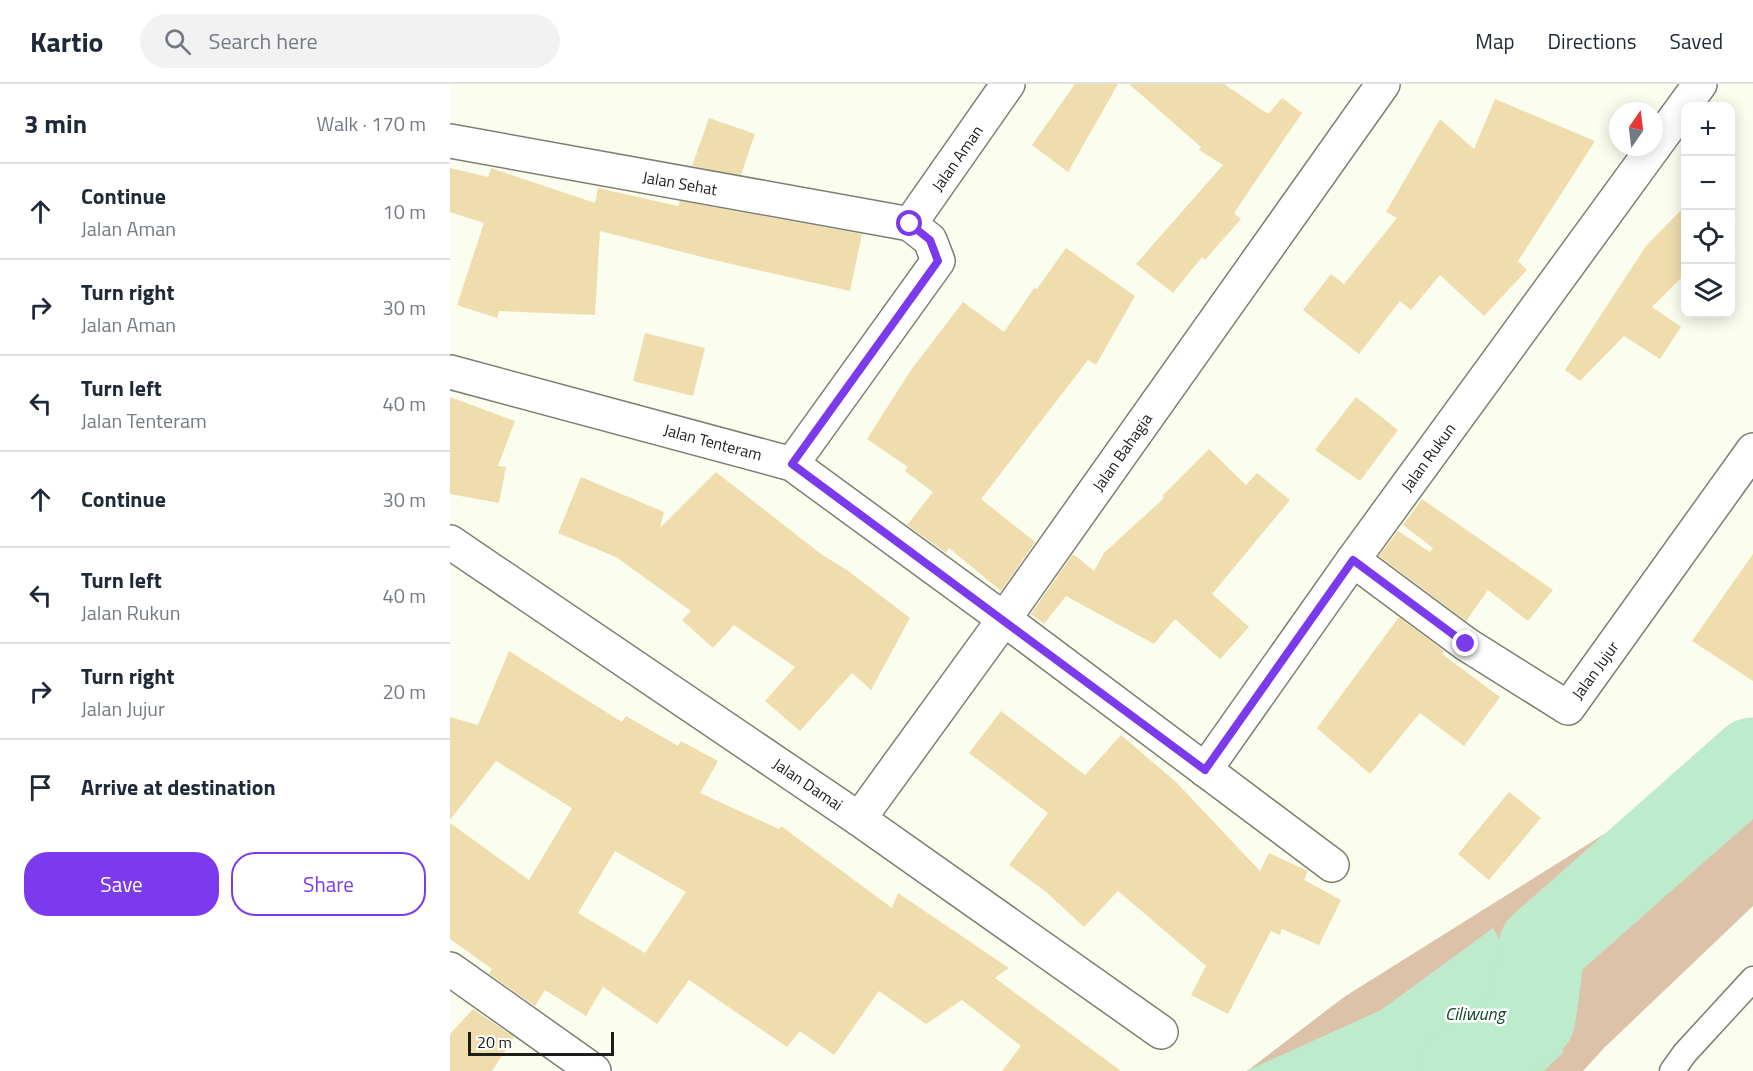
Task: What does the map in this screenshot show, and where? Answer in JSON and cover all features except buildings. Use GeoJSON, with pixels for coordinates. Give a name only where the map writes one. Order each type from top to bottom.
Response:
{"type":"FeatureCollection","features":[{"type":"Feature","properties":{"kind":"street","name":"Jalan Aman"},"geometry":{"type":"LineString","coordinates":[[910,224],[1008,84]]}},
{"type":"Feature","properties":{"kind":"street","name":"Jalan Bahagia"},"geometry":{"type":"LineString","coordinates":[[859,819],[1004,619],[1383,84]]}},
{"type":"Feature","properties":{"kind":"street","name":"Jalan Rukun"},"geometry":{"type":"LineString","coordinates":[[1663,135],[1700,84]]}},
{"type":"Feature","properties":{"kind":"street","name":"Jalan Sehat"},"geometry":{"type":"LineString","coordinates":[[450,141],[910,224]]}},
{"type":"Feature","properties":{"kind":"street","name":"Jalan Rukun"},"geometry":{"type":"LineString","coordinates":[[1205,770],[1353,560],[1647,156]]}},
{"type":"Feature","properties":{"kind":"street"},"geometry":{"type":"LineString","coordinates":[[792,464],[938,261],[930,240],[910,224]]}},
{"type":"Feature","properties":{"kind":"street","name":"Jalan Tenteram"},"geometry":{"type":"LineString","coordinates":[[450,372],[792,464],[1004,619],[1332,866]]}},
{"type":"Feature","properties":{"kind":"street","name":"Jalan Jujur"},"geometry":{"type":"LineString","coordinates":[[1353,560],[1466,644],[1568,708],[1753,450]]}},
{"type":"Feature","properties":{"kind":"street","name":"Jalan Damai"},"geometry":{"type":"LineString","coordinates":[[450,542],[859,819],[1161,1032]]}},
{"type":"Feature","properties":{"kind":"street"},"geometry":{"type":"LineString","coordinates":[[450,969],[594,1071]]}},
{"type":"Feature","properties":{"kind":"lane"},"geometry":{"type":"LineString","coordinates":[[1672,1071],[1685,1053],[1753,979]]}},
{"type":"Feature","properties":{"kind":"shaded area"},"geometry":{"type":"Polygon","coordinates":[[[1753,741],[1753,906],[1604,1048],[1583,1071],[1247,1071],[1344,997],[1753,741]]]}},
{"type":"Feature","properties":{"kind":"water","name":"Ciliwung"},"geometry":{"type":"Polygon","coordinates":[[[1493,928],[1564,1052],[1544,1071],[1246,1071],[1381,1010],[1493,928]]]}},
{"type":"Feature","properties":{"kind":"waterway","name":"Ciliwung"},"geometry":{"type":"LineString","coordinates":[[1460,1071],[1532,1018],[1542,947],[1753,761]]}},
{"type":"Feature","properties":{"kind":"route"},"geometry":{"type":"LineString","coordinates":[[910,224],[930,240],[938,261],[792,464],[1205,770],[1353,560],[1466,644]]}}]}
